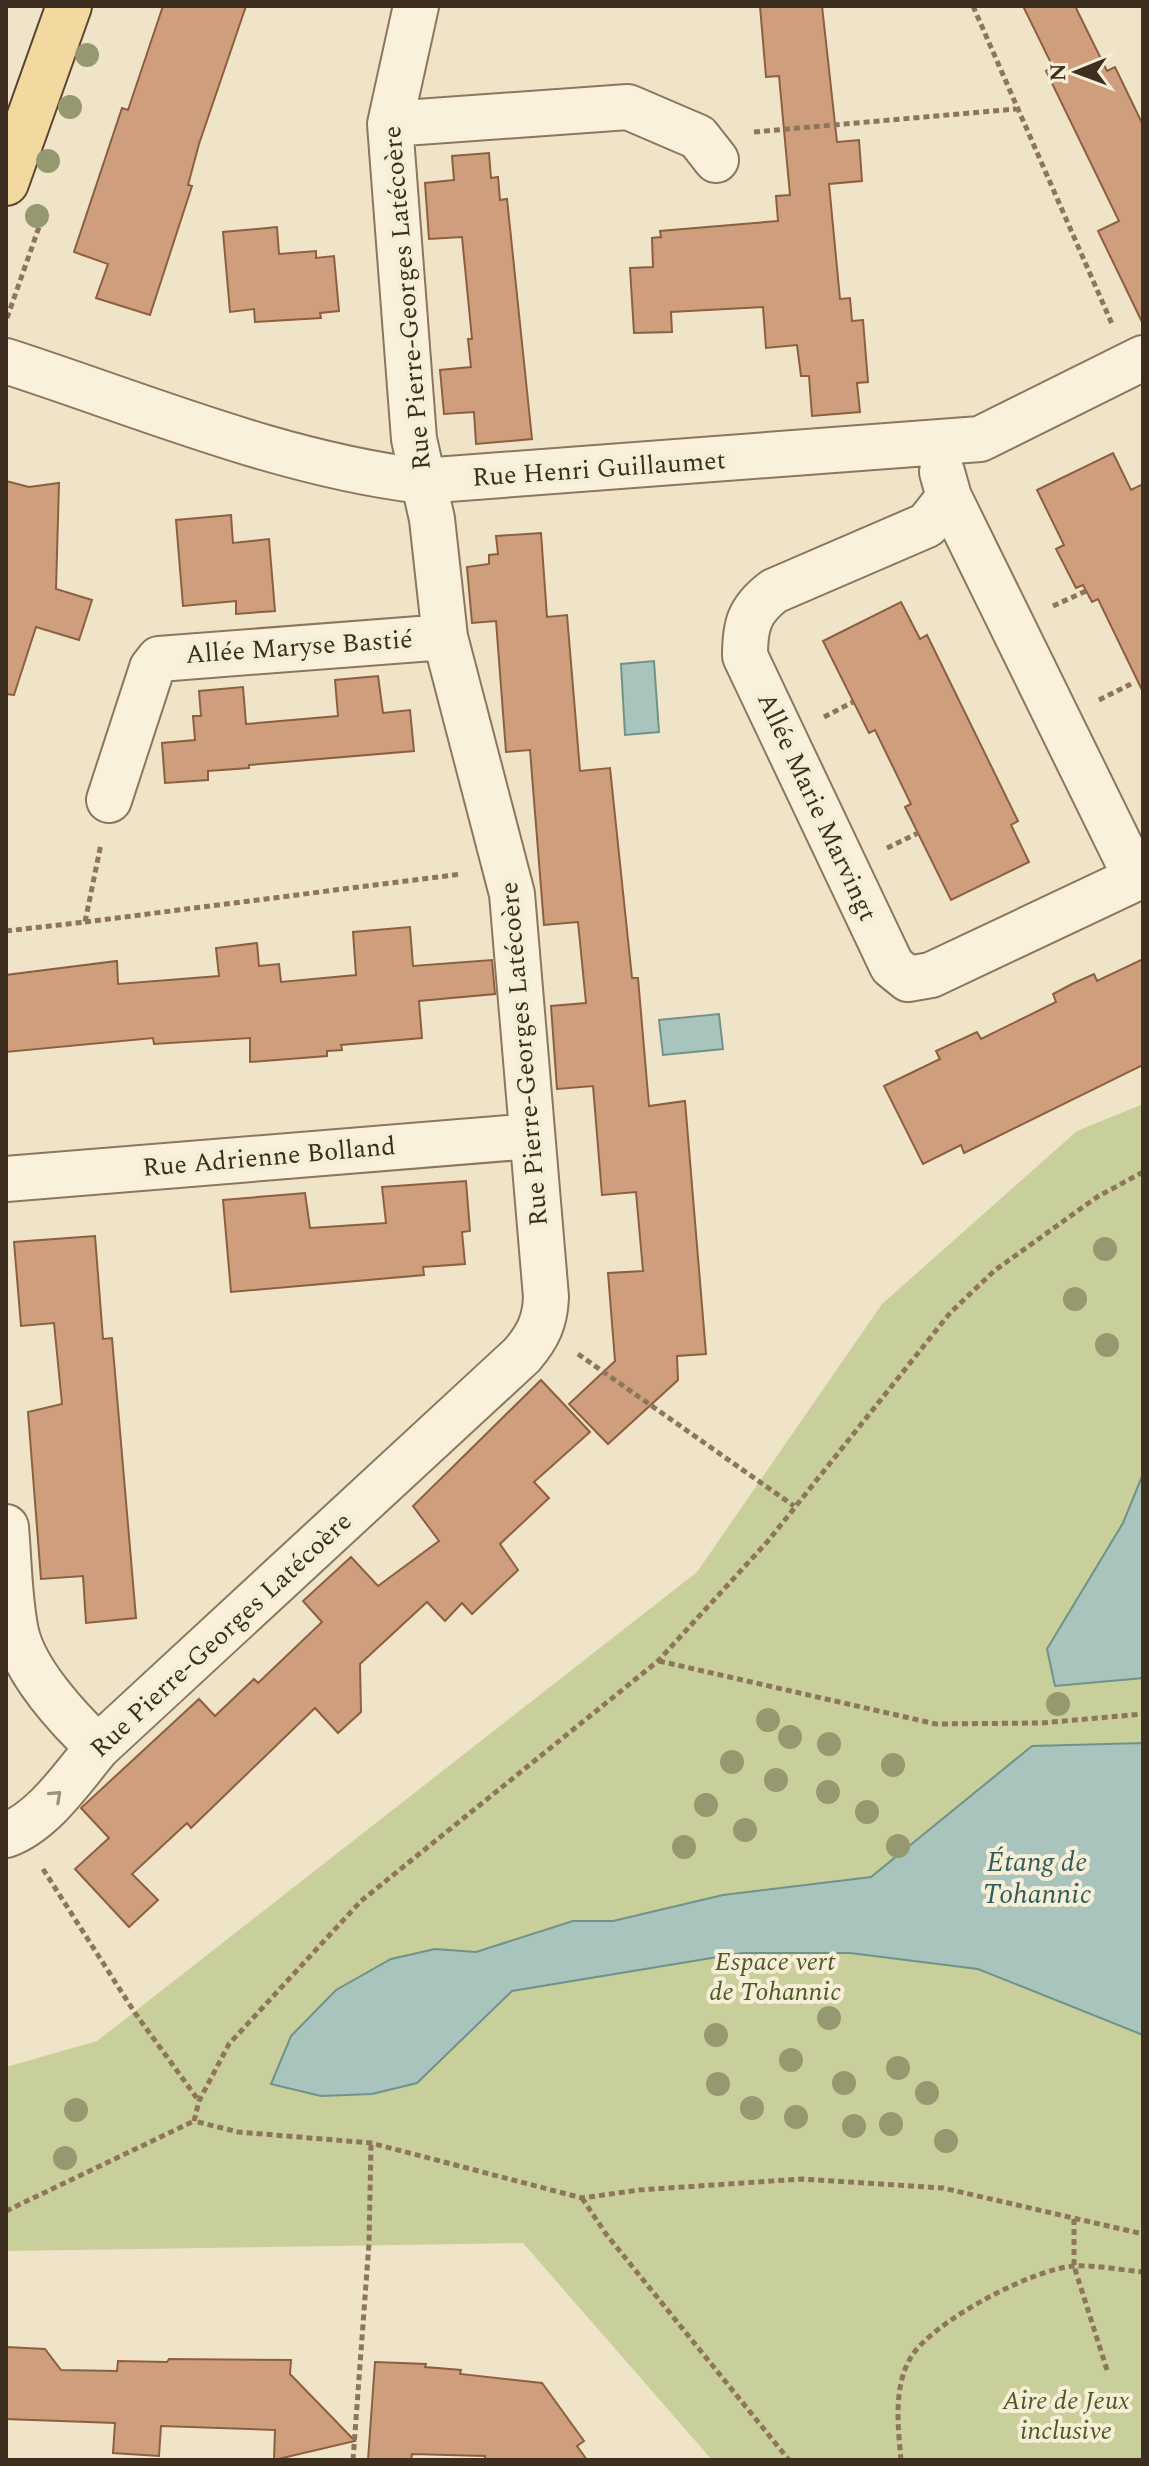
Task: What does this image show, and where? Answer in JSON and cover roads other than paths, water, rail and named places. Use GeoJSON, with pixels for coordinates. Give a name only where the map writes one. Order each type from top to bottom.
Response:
{"type":"FeatureCollection","features":[{"type":"Feature","properties":{"kind":"main road"},"geometry":{"type":"LineString","coordinates":[[6,183],[69,6]]}},
{"type":"Feature","properties":{"kind":"street","name":"Rue Pierre-Georges Latécoère"},"geometry":{"type":"LineString","coordinates":[[12,1833],[65,1787],[98,1747],[522,1355],[541,1328],[546,1297],[510,886],[445,637],[432,519],[414,439],[390,124],[416,6]]}},
{"type":"Feature","properties":{"kind":"street"},"geometry":{"type":"LineString","coordinates":[[390,124],[628,107],[707,149]]}},
{"type":"Feature","properties":{"kind":"street","name":"Rue Henri Guillaumet"},"geometry":{"type":"LineString","coordinates":[[6,361],[305,459],[362,474],[422,481],[980,439],[1136,362]]}},
{"type":"Feature","properties":{"kind":"street","name":"Allée Marie Marvingt"},"geometry":{"type":"LineString","coordinates":[[934,443],[949,497],[1140,876],[931,975],[908,979],[892,966],[745,656],[745,628],[755,605],[774,591],[927,525],[949,497]]}},
{"type":"Feature","properties":{"kind":"street","name":"Allée Maryse Bastié"},"geometry":{"type":"LineString","coordinates":[[109,800],[152,668],[159,659],[445,637]]}},
{"type":"Feature","properties":{"kind":"street","name":"Rue Adrienne Bolland"},"geometry":{"type":"LineString","coordinates":[[6,1179],[532,1136]]}},
{"type":"Feature","properties":{"kind":"street"},"geometry":{"type":"LineString","coordinates":[[6,1527],[16,1634],[25,1656],[59,1707],[98,1747]]}},
{"type":"Feature","properties":{"kind":"water"},"geometry":{"type":"Polygon","coordinates":[[[654,661],[659,732],[625,735],[621,664],[654,661]]]}},
{"type":"Feature","properties":{"kind":"water"},"geometry":{"type":"Polygon","coordinates":[[[719,1014],[723,1049],[663,1055],[659,1020],[719,1014]]]}},
{"type":"Feature","properties":{"kind":"water"},"geometry":{"type":"Polygon","coordinates":[[[1143,1474],[1143,1678],[1055,1686],[1047,1649],[1123,1523],[1143,1474]]]}},
{"type":"Feature","properties":{"kind":"water","name":"Étang de Tohannic"},"geometry":{"type":"Polygon","coordinates":[[[1143,1743],[1143,2035],[978,1969],[850,1953],[742,1953],[512,1991],[417,2083],[372,2094],[321,2096],[271,2084],[291,2036],[336,1990],[391,1959],[435,1949],[476,1952],[573,1921],[613,1921],[723,1895],[871,1877],[1032,1746],[1143,1743]]]}},
{"type":"Feature","properties":{"kind":"park label","name":"Espace vert de Tohannic"},"geometry":{"type":"Point","coordinates":[775,1977]}},
{"type":"Feature","properties":{"kind":"park label","name":"Aire de Jeux inclusive"},"geometry":{"type":"Point","coordinates":[1066,2416]}}]}
